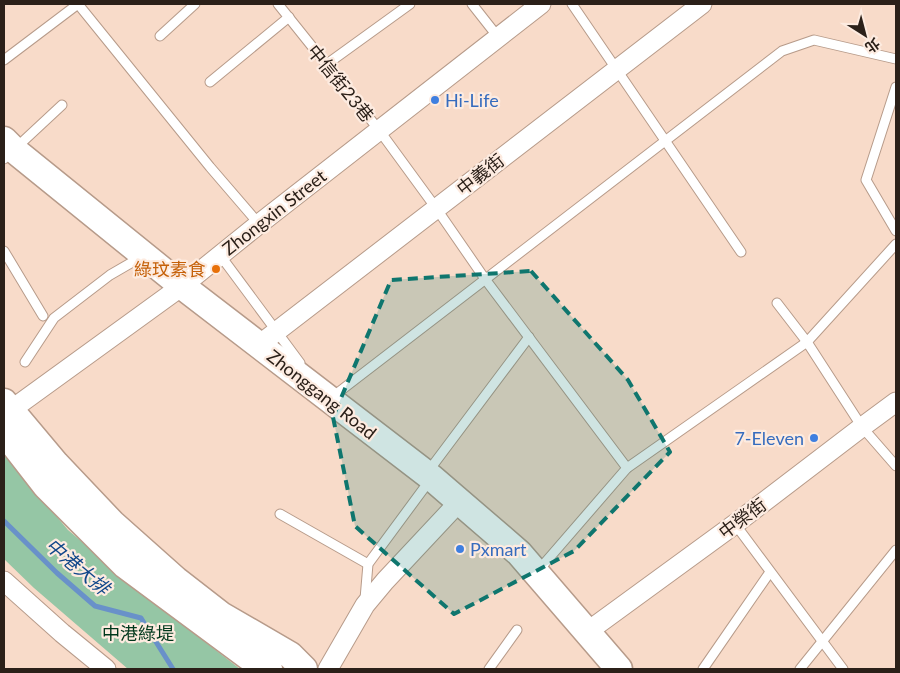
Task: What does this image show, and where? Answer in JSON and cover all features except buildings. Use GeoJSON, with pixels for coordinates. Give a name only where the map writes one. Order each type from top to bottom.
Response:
{"type":"FeatureCollection","features":[{"type":"Feature","properties":{"kind":"street","name":"Zhongxin Street"},"geometry":{"type":"LineString","coordinates":[[6,415],[182,286],[541,4]]}},
{"type":"Feature","properties":{"kind":"street","name":"中義街"},"geometry":{"type":"LineString","coordinates":[[268,338],[702,4]]}},
{"type":"Feature","properties":{"kind":"street","name":"Zhonggang Road"},"geometry":{"type":"LineString","coordinates":[[7,149],[182,286],[268,338],[325,396],[429,476],[519,553],[619,669]]}},
{"type":"Feature","properties":{"kind":"street","name":"中榮街"},"geometry":{"type":"LineString","coordinates":[[587,632],[735,524],[896,402]]}},
{"type":"Feature","properties":{"kind":"street"},"geometry":{"type":"LineString","coordinates":[[6,415],[46,486],[125,565],[248,657],[269,669]]}},
{"type":"Feature","properties":{"kind":"street"},"geometry":{"type":"LineString","coordinates":[[6,415],[112,523],[176,580],[220,615],[290,655],[304,669]]}},
{"type":"Feature","properties":{"kind":"street"},"geometry":{"type":"LineString","coordinates":[[328,669],[365,605],[459,502]]}},
{"type":"Feature","properties":{"kind":"street"},"geometry":{"type":"LineString","coordinates":[[4,581],[106,669]]}},
{"type":"Feature","properties":{"kind":"lane"},"geometry":{"type":"LineString","coordinates":[[4,60],[78,4],[210,167],[259,224]]}},
{"type":"Feature","properties":{"kind":"lane"},"geometry":{"type":"LineString","coordinates":[[160,36],[195,4]]}},
{"type":"Feature","properties":{"kind":"lane","name":"中信街23巷"},"geometry":{"type":"LineString","coordinates":[[278,4],[379,130],[485,279],[627,468]]}},
{"type":"Feature","properties":{"kind":"lane"},"geometry":{"type":"LineString","coordinates":[[327,64],[410,4]]}},
{"type":"Feature","properties":{"kind":"lane"},"geometry":{"type":"LineString","coordinates":[[472,4],[498,37]]}},
{"type":"Feature","properties":{"kind":"lane"},"geometry":{"type":"LineString","coordinates":[[572,4],[741,252]]}},
{"type":"Feature","properties":{"kind":"lane"},"geometry":{"type":"LineString","coordinates":[[210,82],[289,17]]}},
{"type":"Feature","properties":{"kind":"lane"},"geometry":{"type":"LineString","coordinates":[[325,396],[485,279],[782,51],[814,40],[896,59]]}},
{"type":"Feature","properties":{"kind":"lane"},"geometry":{"type":"LineString","coordinates":[[896,87],[866,180],[896,231]]}},
{"type":"Feature","properties":{"kind":"lane"},"geometry":{"type":"LineString","coordinates":[[7,149],[62,105]]}},
{"type":"Feature","properties":{"kind":"lane"},"geometry":{"type":"LineString","coordinates":[[537,572],[627,468],[807,342],[896,244]]}},
{"type":"Feature","properties":{"kind":"lane"},"geometry":{"type":"LineString","coordinates":[[4,251],[43,316]]}},
{"type":"Feature","properties":{"kind":"lane"},"geometry":{"type":"LineString","coordinates":[[24,362],[54,318],[110,276],[144,255]]}},
{"type":"Feature","properties":{"kind":"lane"},"geometry":{"type":"LineString","coordinates":[[220,255],[268,338]]}},
{"type":"Feature","properties":{"kind":"lane"},"geometry":{"type":"LineString","coordinates":[[777,303],[807,342],[862,427],[896,466]]}},
{"type":"Feature","properties":{"kind":"lane"},"geometry":{"type":"LineString","coordinates":[[365,605],[368,564],[528,337]]}},
{"type":"Feature","properties":{"kind":"lane"},"geometry":{"type":"LineString","coordinates":[[280,514],[368,564]]}},
{"type":"Feature","properties":{"kind":"lane"},"geometry":{"type":"LineString","coordinates":[[735,524],[843,669]]}},
{"type":"Feature","properties":{"kind":"lane"},"geometry":{"type":"LineString","coordinates":[[800,669],[896,550]]}},
{"type":"Feature","properties":{"kind":"lane"},"geometry":{"type":"LineString","coordinates":[[703,669],[770,572]]}},
{"type":"Feature","properties":{"kind":"lane"},"geometry":{"type":"LineString","coordinates":[[489,669],[517,630]]}},
{"type":"Feature","properties":{"kind":"highlighted area"},"geometry":{"type":"Polygon","coordinates":[[[531,271],[628,380],[670,452],[574,551],[454,614],[355,526],[333,417],[391,280],[531,271]]]}},
{"type":"Feature","properties":{"kind":"green space","name":"中港綠堤"},"geometry":{"type":"Polygon","coordinates":[[[4,454],[68,530],[146,596],[240,669],[128,669],[34,588],[4,559],[4,454]]]}},
{"type":"Feature","properties":{"kind":"waterway","name":"中港大排"},"geometry":{"type":"LineString","coordinates":[[4,521],[57,573],[95,606],[141,618],[173,669]]}},
{"type":"Feature","properties":{"kind":"place","name":"Hi-Life"},"geometry":{"type":"Point","coordinates":[435,100]}},
{"type":"Feature","properties":{"kind":"place","name":"綠玟素食"},"geometry":{"type":"Point","coordinates":[216,269]}},
{"type":"Feature","properties":{"kind":"place","name":"7-Eleven"},"geometry":{"type":"Point","coordinates":[814,438]}},
{"type":"Feature","properties":{"kind":"place","name":"Pxmart"},"geometry":{"type":"Point","coordinates":[460,549]}}]}
